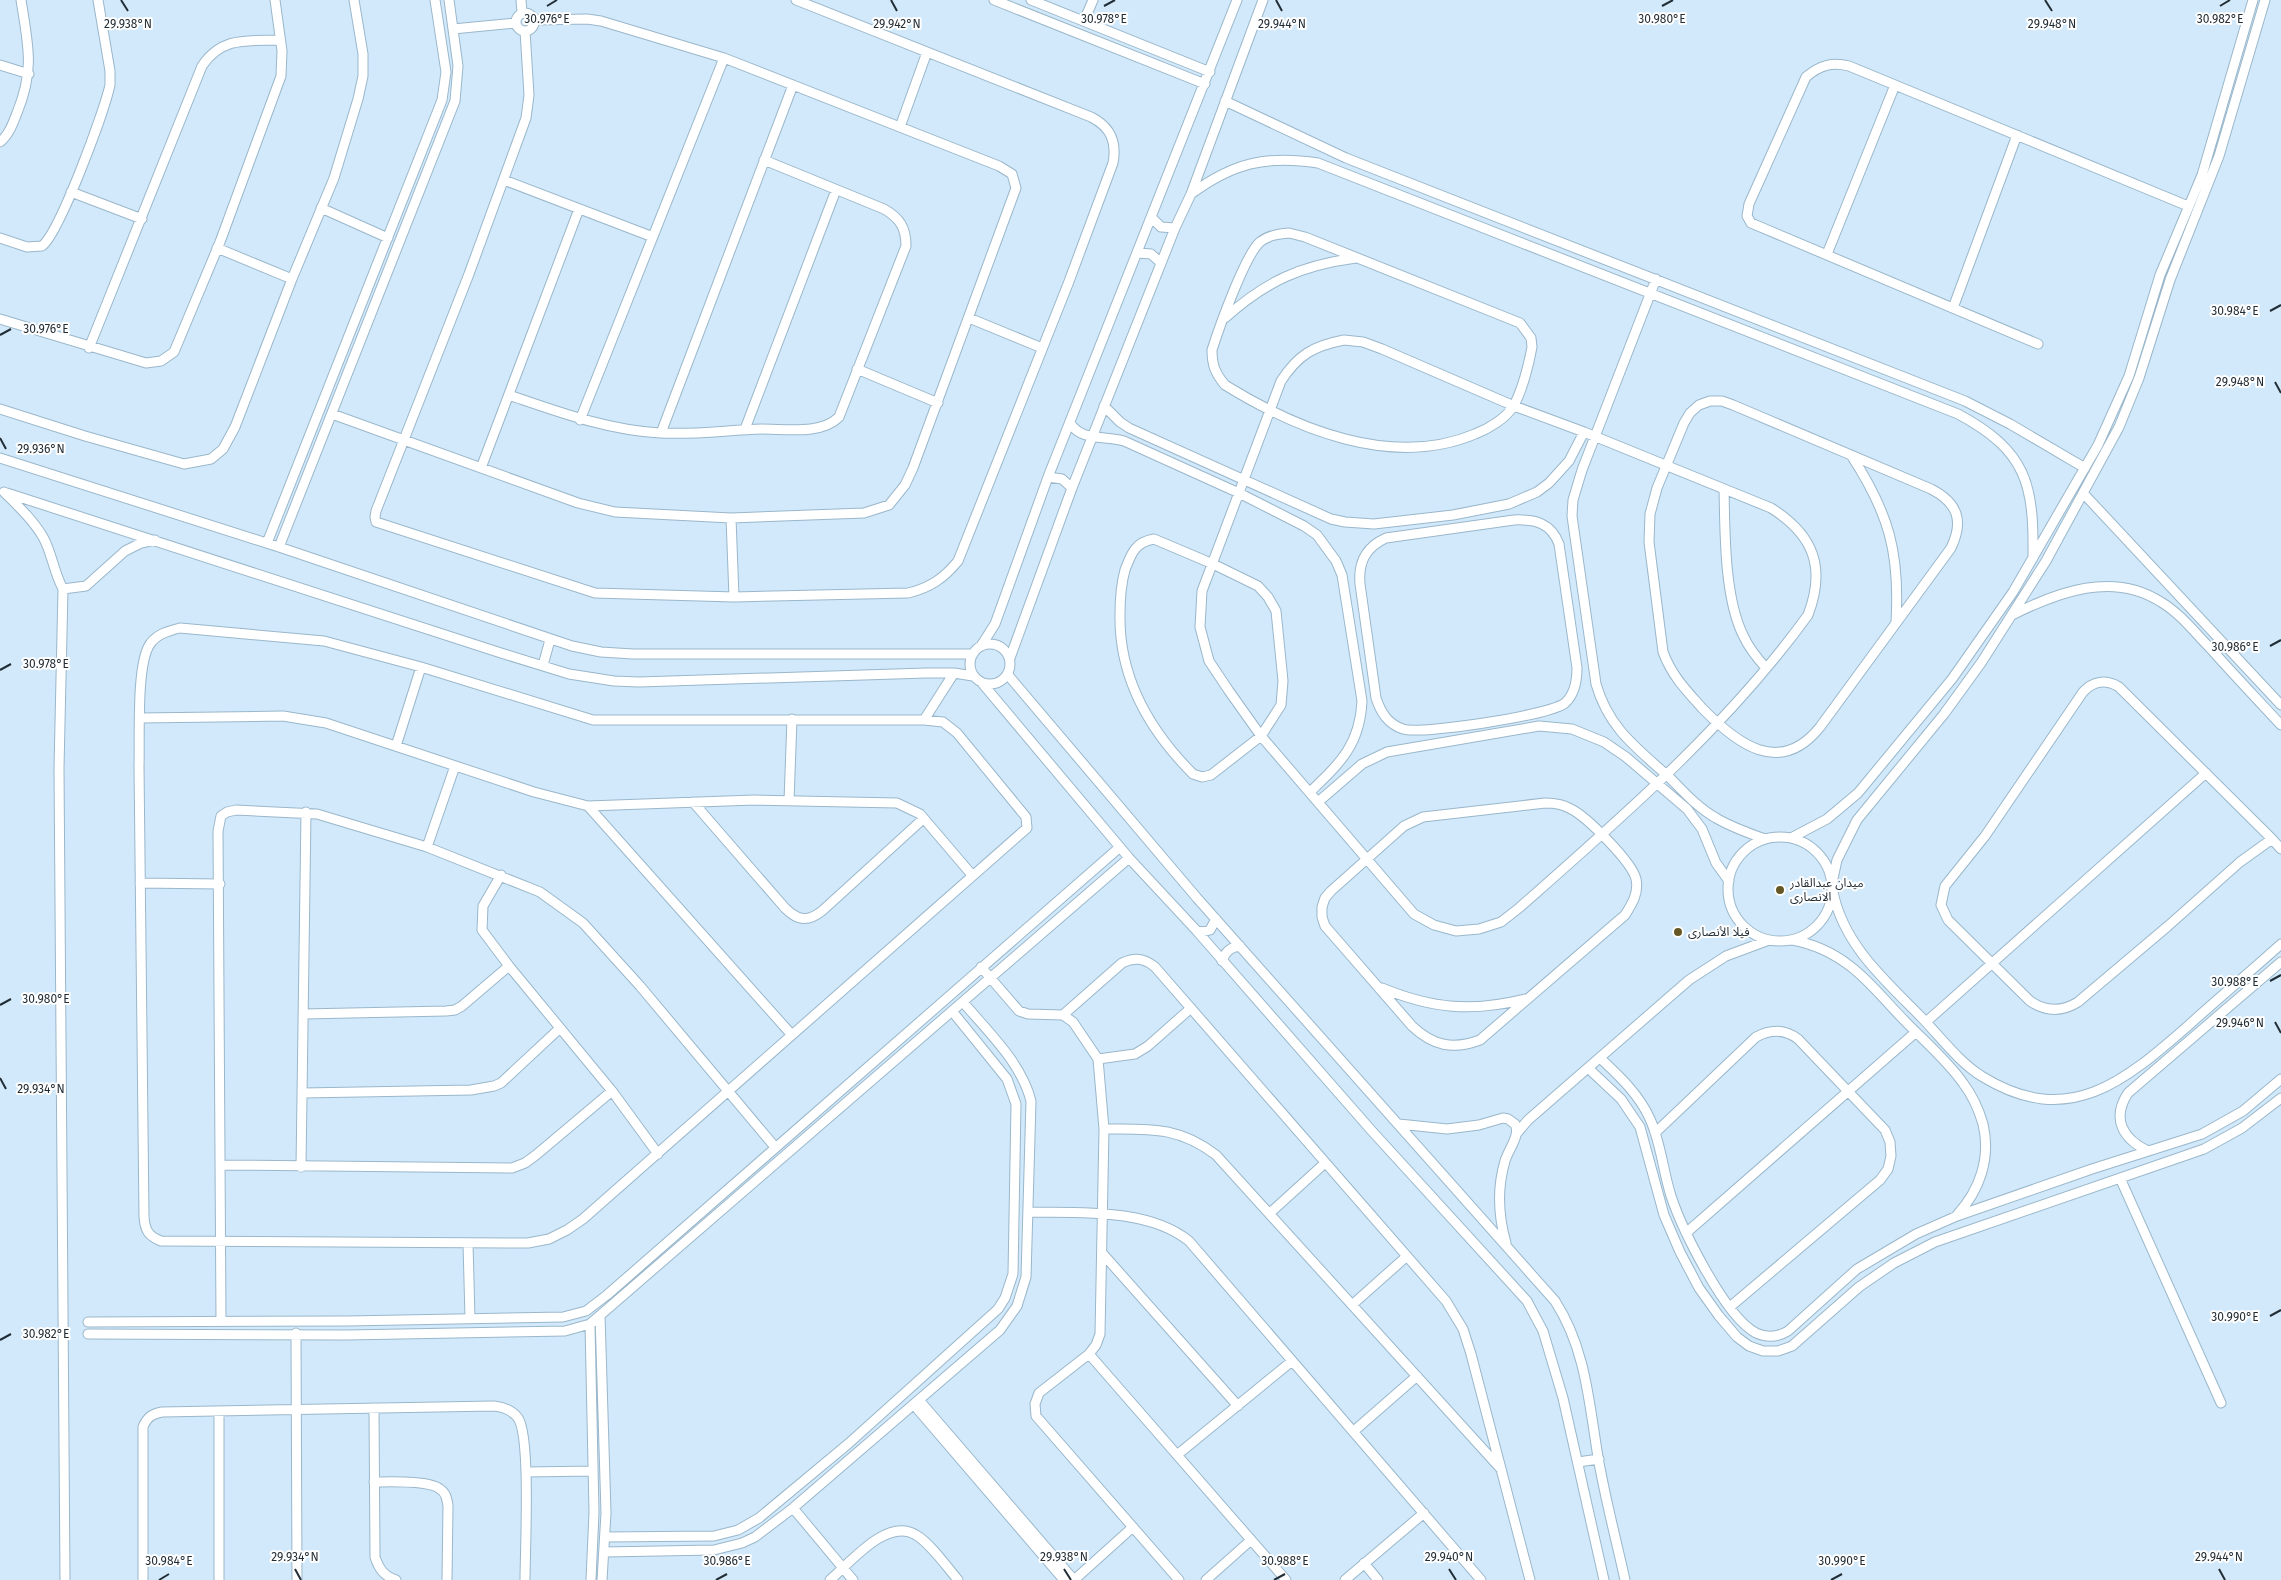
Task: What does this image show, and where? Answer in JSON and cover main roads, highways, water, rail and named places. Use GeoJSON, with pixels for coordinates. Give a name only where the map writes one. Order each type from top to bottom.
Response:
{"type":"FeatureCollection","features":[{"type":"Feature","properties":{"kind":"place","name":"ميدان عبدالقادر الانصارى"},"geometry":{"type":"Point","coordinates":[1780,890]}},
{"type":"Feature","properties":{"kind":"place","name":"فيلا الأنصارى"},"geometry":{"type":"Point","coordinates":[1678,932]}}]}
